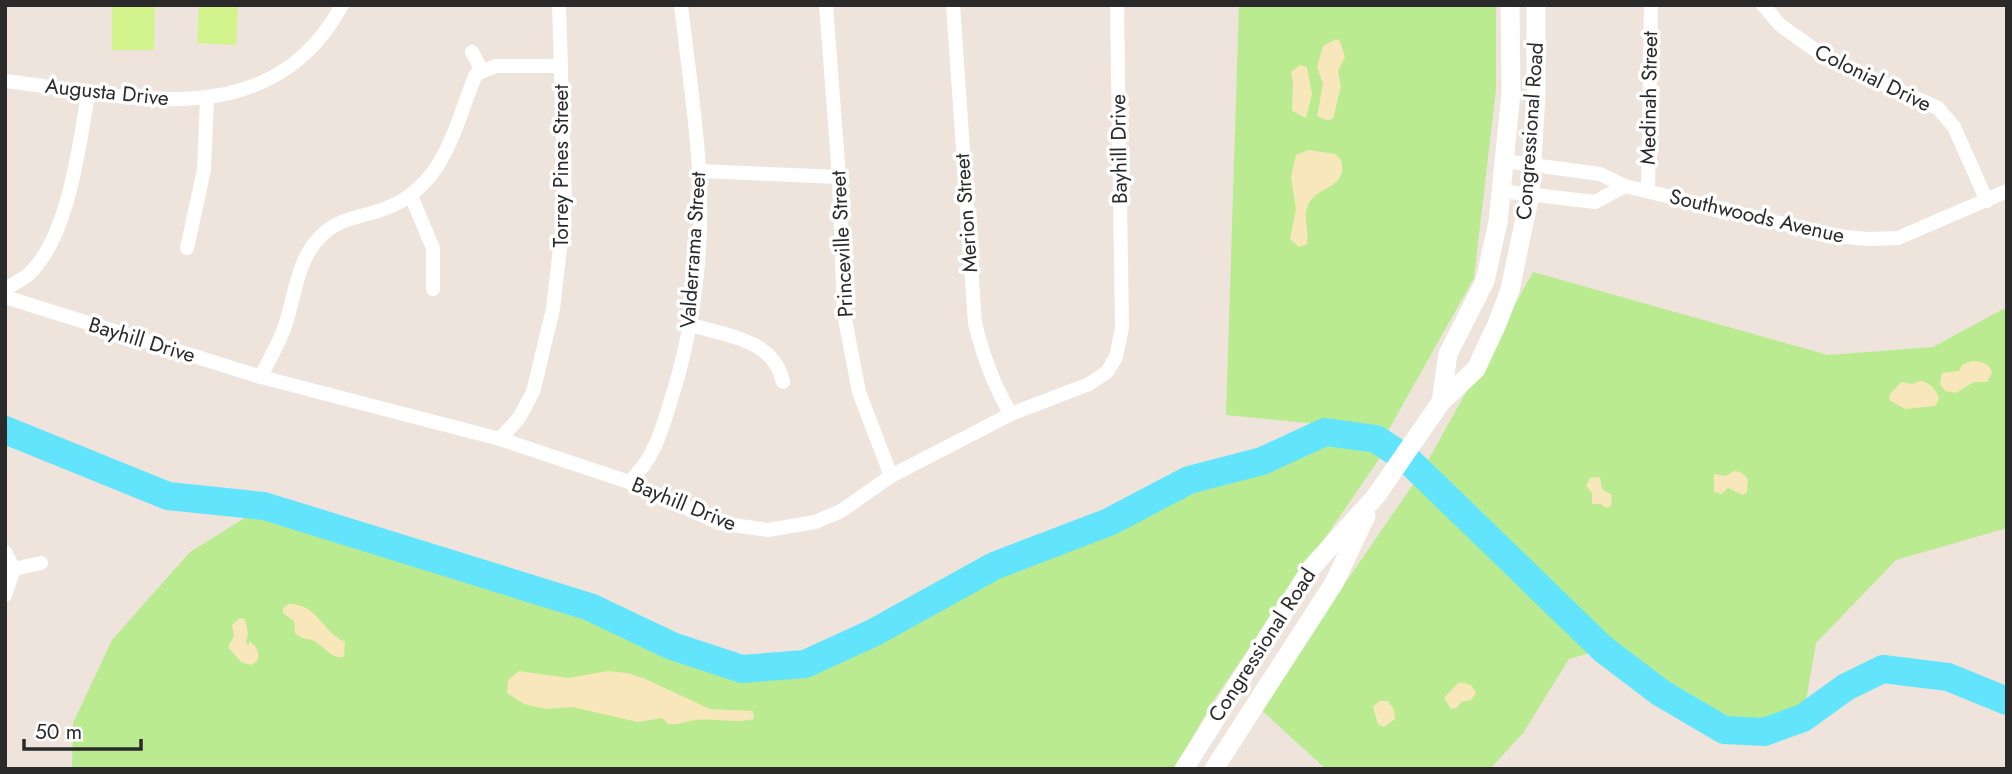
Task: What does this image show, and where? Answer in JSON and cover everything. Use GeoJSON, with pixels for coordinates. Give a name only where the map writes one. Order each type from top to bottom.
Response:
{"type":"FeatureCollection","features":[{"type":"Feature","properties":{"kind":"main road","name":"Congressional Road"},"geometry":{"type":"LineString","coordinates":[[1441,402],[1448,354],[1485,281],[1501,191],[1511,93],[1510,5]]}},
{"type":"Feature","properties":{"kind":"main road","name":"Congressional Road"},"geometry":{"type":"LineString","coordinates":[[1214,769],[1334,583],[1377,494],[1441,402],[1476,369],[1497,324],[1510,290],[1530,194],[1536,95],[1536,5]]}},
{"type":"Feature","properties":{"kind":"main road","name":"Congressional Road"},"geometry":{"type":"LineString","coordinates":[[1184,769],[1312,567],[1377,494]]}},
{"type":"Feature","properties":{"kind":"street","name":"Augusta Drive"},"geometry":{"type":"LineString","coordinates":[[5,81],[139,99],[207,99],[268,78],[297,61],[320,39],[342,5]]}},
{"type":"Feature","properties":{"kind":"street","name":"Torrey Pines Street"},"geometry":{"type":"LineString","coordinates":[[500,439],[519,418],[533,392],[553,309],[565,204],[559,5]]}},
{"type":"Feature","properties":{"kind":"street","name":"Valderrama Street"},"geometry":{"type":"LineString","coordinates":[[629,482],[644,469],[653,452],[678,379],[691,325],[700,171],[681,5]]}},
{"type":"Feature","properties":{"kind":"street","name":"Princeville Street"},"geometry":{"type":"LineString","coordinates":[[826,5],[839,177],[841,279],[850,356],[859,392],[884,451],[891,477]]}},
{"type":"Feature","properties":{"kind":"street","name":"Merion Street"},"geometry":{"type":"LineString","coordinates":[[953,5],[975,323],[983,358],[1011,414]]}},
{"type":"Feature","properties":{"kind":"street","name":"Bayhill Drive"},"geometry":{"type":"LineString","coordinates":[[5,298],[261,377],[500,439],[629,482],[719,523],[768,530],[815,522],[841,511],[891,477],[1011,414],[1089,384],[1107,372],[1119,345],[1122,328],[1117,5]]}},
{"type":"Feature","properties":{"kind":"street","name":"Medinah Street"},"geometry":{"type":"LineString","coordinates":[[1648,191],[1651,5]]}},
{"type":"Feature","properties":{"kind":"street","name":"Colonial Drive"},"geometry":{"type":"LineString","coordinates":[[1763,5],[1780,25],[1828,59],[1938,108],[1954,127],[1987,201]]}},
{"type":"Feature","properties":{"kind":"street"},"geometry":{"type":"LineString","coordinates":[[472,52],[481,69]]}},
{"type":"Feature","properties":{"kind":"street"},"geometry":{"type":"LineString","coordinates":[[261,377],[284,330],[302,265],[312,246],[340,222],[382,210],[411,195],[439,165],[457,130],[476,74],[481,69],[496,65],[562,66]]}},
{"type":"Feature","properties":{"kind":"street"},"geometry":{"type":"LineString","coordinates":[[5,289],[28,274],[46,250],[73,182],[88,94]]}},
{"type":"Feature","properties":{"kind":"street"},"geometry":{"type":"LineString","coordinates":[[187,248],[204,170],[207,99]]}},
{"type":"Feature","properties":{"kind":"street","name":"Southwoods Avenue"},"geometry":{"type":"LineString","coordinates":[[1504,161],[1600,174],[1625,186],[1834,236],[1868,239],[1898,238],[2007,191]]}},
{"type":"Feature","properties":{"kind":"street"},"geometry":{"type":"LineString","coordinates":[[700,171],[839,177]]}},
{"type":"Feature","properties":{"kind":"street"},"geometry":{"type":"LineString","coordinates":[[1501,191],[1595,202],[1625,186]]}},
{"type":"Feature","properties":{"kind":"street"},"geometry":{"type":"LineString","coordinates":[[411,195],[433,248],[433,289]]}},
{"type":"Feature","properties":{"kind":"street"},"geometry":{"type":"LineString","coordinates":[[691,325],[747,342],[769,352],[779,364],[783,382]]}},
{"type":"Feature","properties":{"kind":"street"},"geometry":{"type":"LineString","coordinates":[[5,552],[14,569],[5,596]]}},
{"type":"Feature","properties":{"kind":"street"},"geometry":{"type":"LineString","coordinates":[[14,569],[41,563]]}},
{"type":"Feature","properties":{"kind":"green space"},"geometry":{"type":"Polygon","coordinates":[[[112,5],[155,5],[154,50],[112,50],[112,5]]]}},
{"type":"Feature","properties":{"kind":"green space"},"geometry":{"type":"Polygon","coordinates":[[[199,5],[238,5],[236,45],[197,43],[199,5]]]}},
{"type":"Feature","properties":{"kind":"green space"},"geometry":{"type":"Polygon","coordinates":[[[1239,5],[1496,5],[1496,89],[1474,278],[1388,431],[1226,415],[1239,5]]]}},
{"type":"Feature","properties":{"kind":"green space"},"geometry":{"type":"Polygon","coordinates":[[[1533,272],[1828,355],[1933,347],[2007,307],[2007,528],[1896,560],[1816,643],[1803,718],[1778,728],[1763,732],[1742,732],[1699,717],[1657,691],[1603,649],[1569,659],[1523,733],[1490,769],[1326,769],[1259,708],[1421,473],[1533,272]]]}},
{"type":"Feature","properties":{"kind":"green space"},"geometry":{"type":"Polygon","coordinates":[[[1325,432],[1374,434],[1386,449],[1213,701],[1175,769],[72,769],[73,723],[112,640],[190,552],[264,506],[590,607],[672,646],[742,669],[805,664],[873,633],[994,566],[1109,522],[1189,480],[1262,461],[1325,432]]]}},
{"type":"Feature","properties":{"kind":"sand"},"geometry":{"type":"Polygon","coordinates":[[[1336,39],[1340,41],[1345,57],[1338,71],[1341,86],[1333,119],[1327,120],[1317,116],[1323,84],[1317,67],[1323,46],[1336,39]]]}},
{"type":"Feature","properties":{"kind":"sand"},"geometry":{"type":"Polygon","coordinates":[[[1300,65],[1307,67],[1312,94],[1306,118],[1292,111],[1291,72],[1300,65]]]}},
{"type":"Feature","properties":{"kind":"sand"},"geometry":{"type":"Polygon","coordinates":[[[1309,150],[1335,154],[1341,160],[1342,169],[1336,182],[1318,194],[1308,205],[1307,244],[1299,247],[1290,239],[1296,209],[1291,177],[1296,155],[1309,150]]]}},
{"type":"Feature","properties":{"kind":"sand"},"geometry":{"type":"Polygon","coordinates":[[[1971,361],[1982,362],[1989,367],[1992,373],[1987,382],[1974,382],[1956,393],[1945,391],[1940,384],[1942,373],[1959,371],[1962,365],[1971,361]]]}},
{"type":"Feature","properties":{"kind":"sand"},"geometry":{"type":"Polygon","coordinates":[[[1920,381],[1930,385],[1937,393],[1939,399],[1935,406],[1905,409],[1889,400],[1890,394],[1901,382],[1912,384],[1920,381]]]}},
{"type":"Feature","properties":{"kind":"sand"},"geometry":{"type":"Polygon","coordinates":[[[1734,471],[1741,472],[1748,479],[1747,492],[1743,495],[1728,488],[1721,494],[1714,492],[1714,474],[1726,476],[1734,471]]]}},
{"type":"Feature","properties":{"kind":"sand"},"geometry":{"type":"Polygon","coordinates":[[[1600,477],[1602,489],[1612,495],[1611,506],[1606,508],[1601,504],[1592,504],[1592,493],[1586,486],[1590,478],[1600,477]]]}},
{"type":"Feature","properties":{"kind":"sand"},"geometry":{"type":"Polygon","coordinates":[[[289,604],[306,608],[345,642],[344,657],[334,656],[316,642],[295,633],[294,621],[283,613],[283,608],[289,604]]]}},
{"type":"Feature","properties":{"kind":"sand"},"geometry":{"type":"Polygon","coordinates":[[[240,618],[245,619],[248,633],[246,643],[252,643],[258,653],[257,661],[251,665],[241,662],[228,647],[234,636],[232,625],[240,618]]]}},
{"type":"Feature","properties":{"kind":"sand"},"geometry":{"type":"Polygon","coordinates":[[[519,671],[569,678],[608,671],[627,673],[710,709],[753,711],[754,719],[696,720],[668,724],[662,718],[638,722],[572,707],[546,709],[524,704],[507,693],[508,680],[519,671]]]}},
{"type":"Feature","properties":{"kind":"sand"},"geometry":{"type":"Polygon","coordinates":[[[1459,682],[1471,685],[1476,693],[1471,700],[1461,702],[1457,708],[1451,709],[1444,698],[1459,682]]]}},
{"type":"Feature","properties":{"kind":"sand"},"geometry":{"type":"Polygon","coordinates":[[[1379,701],[1388,701],[1394,710],[1395,719],[1384,727],[1378,724],[1373,707],[1379,701]]]}},
{"type":"Feature","properties":{"kind":"waterway"},"geometry":{"type":"LineString","coordinates":[[5,430],[168,496],[264,506],[590,607],[672,646],[742,669],[805,664],[873,633],[994,566],[1109,522],[1189,480],[1262,461],[1325,432],[1376,439],[1408,460],[1603,649],[1661,693],[1724,730],[1764,732],[1803,718],[1846,687],[1883,669],[1948,677],[2007,701]]}}]}
